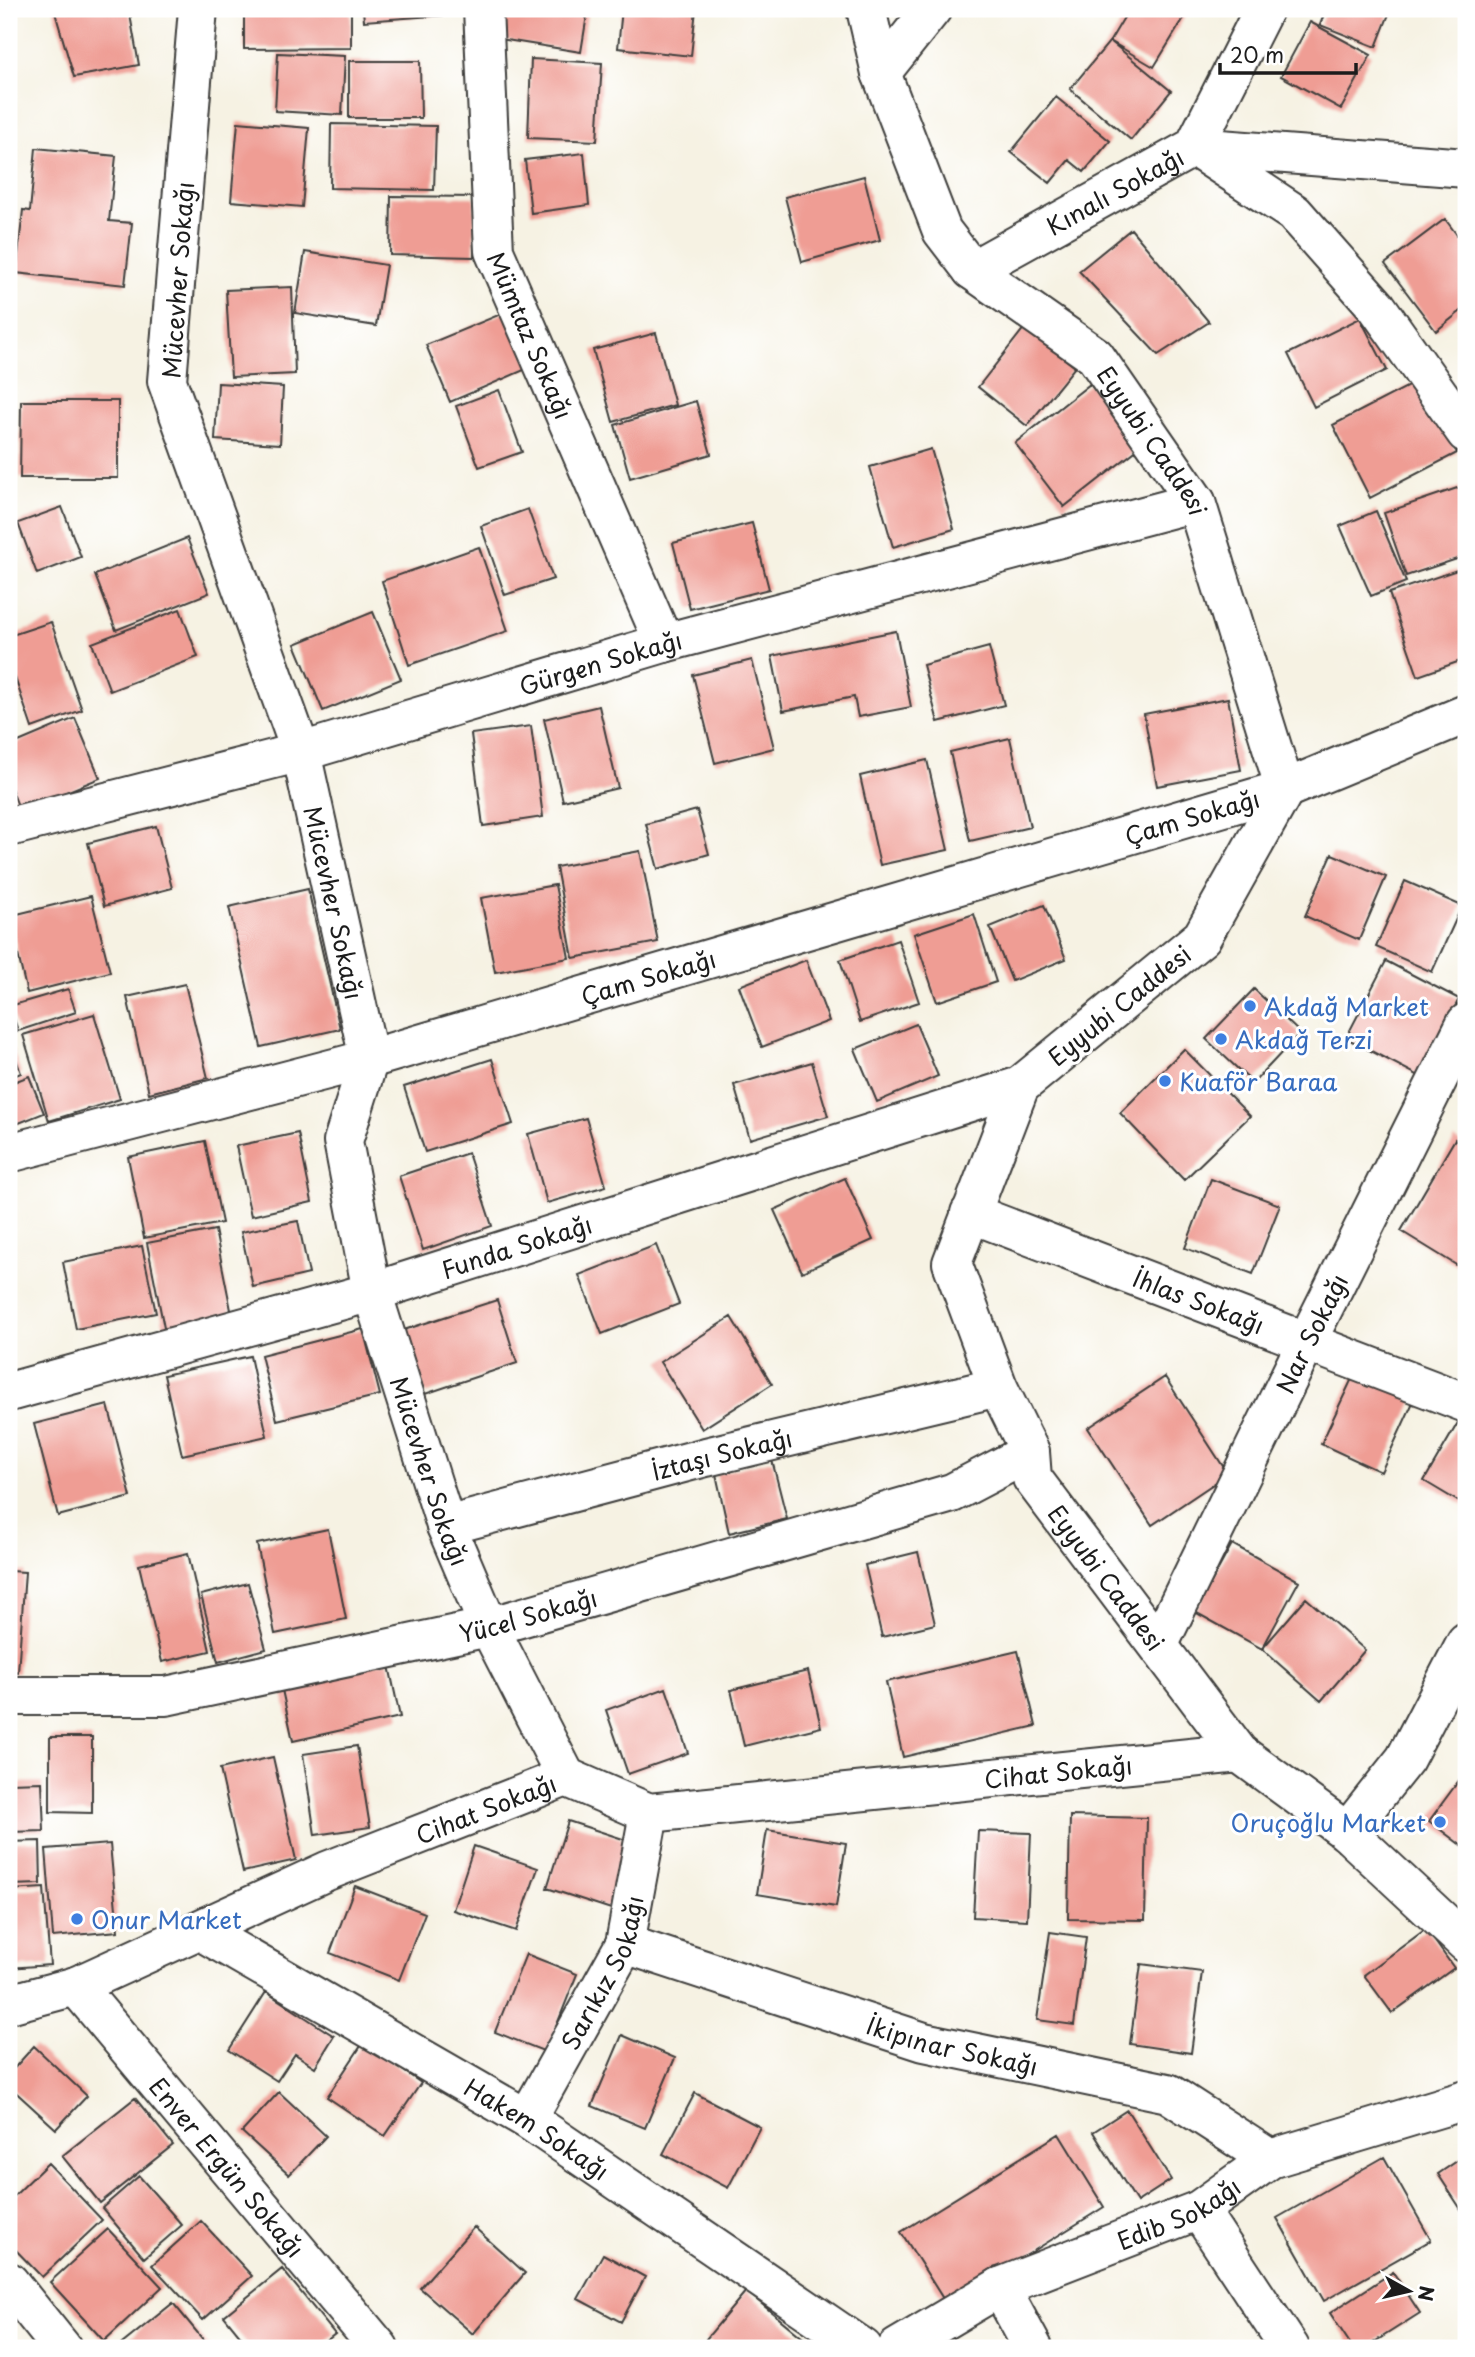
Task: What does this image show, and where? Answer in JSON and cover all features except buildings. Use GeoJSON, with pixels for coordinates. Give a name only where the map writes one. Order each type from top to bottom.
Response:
{"type":"FeatureCollection","features":[{"type":"Feature","properties":{"kind":"street","name":"Mücevher Sokağı"},"geometry":{"type":"LineString","coordinates":[[198,9],[167,382],[301,752],[369,1059],[343,1141],[372,1292],[446,1526],[489,1627],[566,1777]]}},
{"type":"Feature","properties":{"kind":"street","name":"Mümtaz Sokağı"},"geometry":{"type":"LineString","coordinates":[[482,9],[494,251],[664,643]]}},
{"type":"Feature","properties":{"kind":"street","name":"Eyyubi Caddesi"},"geometry":{"type":"LineString","coordinates":[[866,9],[881,73],[942,231],[972,270],[1095,356],[1196,502],[1285,789],[1202,937],[1020,1086],[952,1263],[998,1387],[1030,1452],[1032,1478],[1239,1753],[1347,1832],[1466,1943]]}},
{"type":"Feature","properties":{"kind":"street"},"geometry":{"type":"LineString","coordinates":[[881,73],[932,9]]}},
{"type":"Feature","properties":{"kind":"street","name":"Kınalı Sokağı"},"geometry":{"type":"LineString","coordinates":[[972,270],[1194,147],[1264,9]]}},
{"type":"Feature","properties":{"kind":"street"},"geometry":{"type":"LineString","coordinates":[[1194,147],[1466,168]]}},
{"type":"Feature","properties":{"kind":"street"},"geometry":{"type":"LineString","coordinates":[[1194,147],[1294,214],[1377,307],[1466,433]]}},
{"type":"Feature","properties":{"kind":"street","name":"Gürgen Sokağı"},"geometry":{"type":"LineString","coordinates":[[9,827],[301,752],[664,643],[1196,502]]}},
{"type":"Feature","properties":{"kind":"street","name":"Çam Sokağı"},"geometry":{"type":"LineString","coordinates":[[9,1153],[369,1059],[1285,789],[1466,714]]}},
{"type":"Feature","properties":{"kind":"street","name":"Nar Sokağı"},"geometry":{"type":"LineString","coordinates":[[1159,1644],[1466,1023]]}},
{"type":"Feature","properties":{"kind":"street","name":"Funda Sokağı"},"geometry":{"type":"LineString","coordinates":[[9,1392],[372,1292],[1020,1086]]}},
{"type":"Feature","properties":{"kind":"street","name":"İhlas Sokağı"},"geometry":{"type":"LineString","coordinates":[[970,1213],[1466,1403]]}},
{"type":"Feature","properties":{"kind":"street","name":"İztaşı Sokağı"},"geometry":{"type":"LineString","coordinates":[[446,1526],[706,1457],[998,1387]]}},
{"type":"Feature","properties":{"kind":"street","name":"Yücel Sokağı"},"geometry":{"type":"LineString","coordinates":[[9,1696],[166,1696],[489,1627],[953,1493],[1030,1452]]}},
{"type":"Feature","properties":{"kind":"street"},"geometry":{"type":"LineString","coordinates":[[1347,1832],[1405,1759],[1466,1642]]}},
{"type":"Feature","properties":{"kind":"street","name":"Cihat Sokağı"},"geometry":{"type":"LineString","coordinates":[[9,2004],[76,1986],[327,1871],[566,1777],[649,1813],[1239,1753]]}},
{"type":"Feature","properties":{"kind":"street","name":"Sarıkız Sokağı"},"geometry":{"type":"LineString","coordinates":[[527,2119],[625,1944],[649,1813]]}},
{"type":"Feature","properties":{"kind":"street","name":"Hakem Sokağı"},"geometry":{"type":"LineString","coordinates":[[199,1930],[527,2119],[863,2348]]}},
{"type":"Feature","properties":{"kind":"street","name":"İkipınar Sokağı"},"geometry":{"type":"LineString","coordinates":[[625,1944],[924,2042],[1168,2093],[1270,2159]]}},
{"type":"Feature","properties":{"kind":"street","name":"Enver Ergün Sokağı"},"geometry":{"type":"LineString","coordinates":[[76,1986],[379,2348]]}},
{"type":"Feature","properties":{"kind":"street","name":"Edib Sokağı"},"geometry":{"type":"LineString","coordinates":[[897,2348],[1000,2287],[1199,2210],[1270,2159],[1466,2100]]}},
{"type":"Feature","properties":{"kind":"street"},"geometry":{"type":"LineString","coordinates":[[1199,2210],[1290,2348]]}},
{"type":"Feature","properties":{"kind":"street"},"geometry":{"type":"LineString","coordinates":[[9,2282],[62,2348]]}},
{"type":"Feature","properties":{"kind":"street"},"geometry":{"type":"LineString","coordinates":[[1000,2287],[1033,2348]]}},
{"type":"Feature","properties":{"kind":"place","name":"Akdağ Market"},"geometry":{"type":"Point","coordinates":[1250,1006]}},
{"type":"Feature","properties":{"kind":"place","name":"Akdağ Terzi"},"geometry":{"type":"Point","coordinates":[1221,1039]}},
{"type":"Feature","properties":{"kind":"place","name":"Kuaför Baraa"},"geometry":{"type":"Point","coordinates":[1165,1081]}},
{"type":"Feature","properties":{"kind":"place","name":"Oruçoğlu Market"},"geometry":{"type":"Point","coordinates":[1440,1822]}},
{"type":"Feature","properties":{"kind":"place","name":"Onur Market"},"geometry":{"type":"Point","coordinates":[77,1919]}}]}
